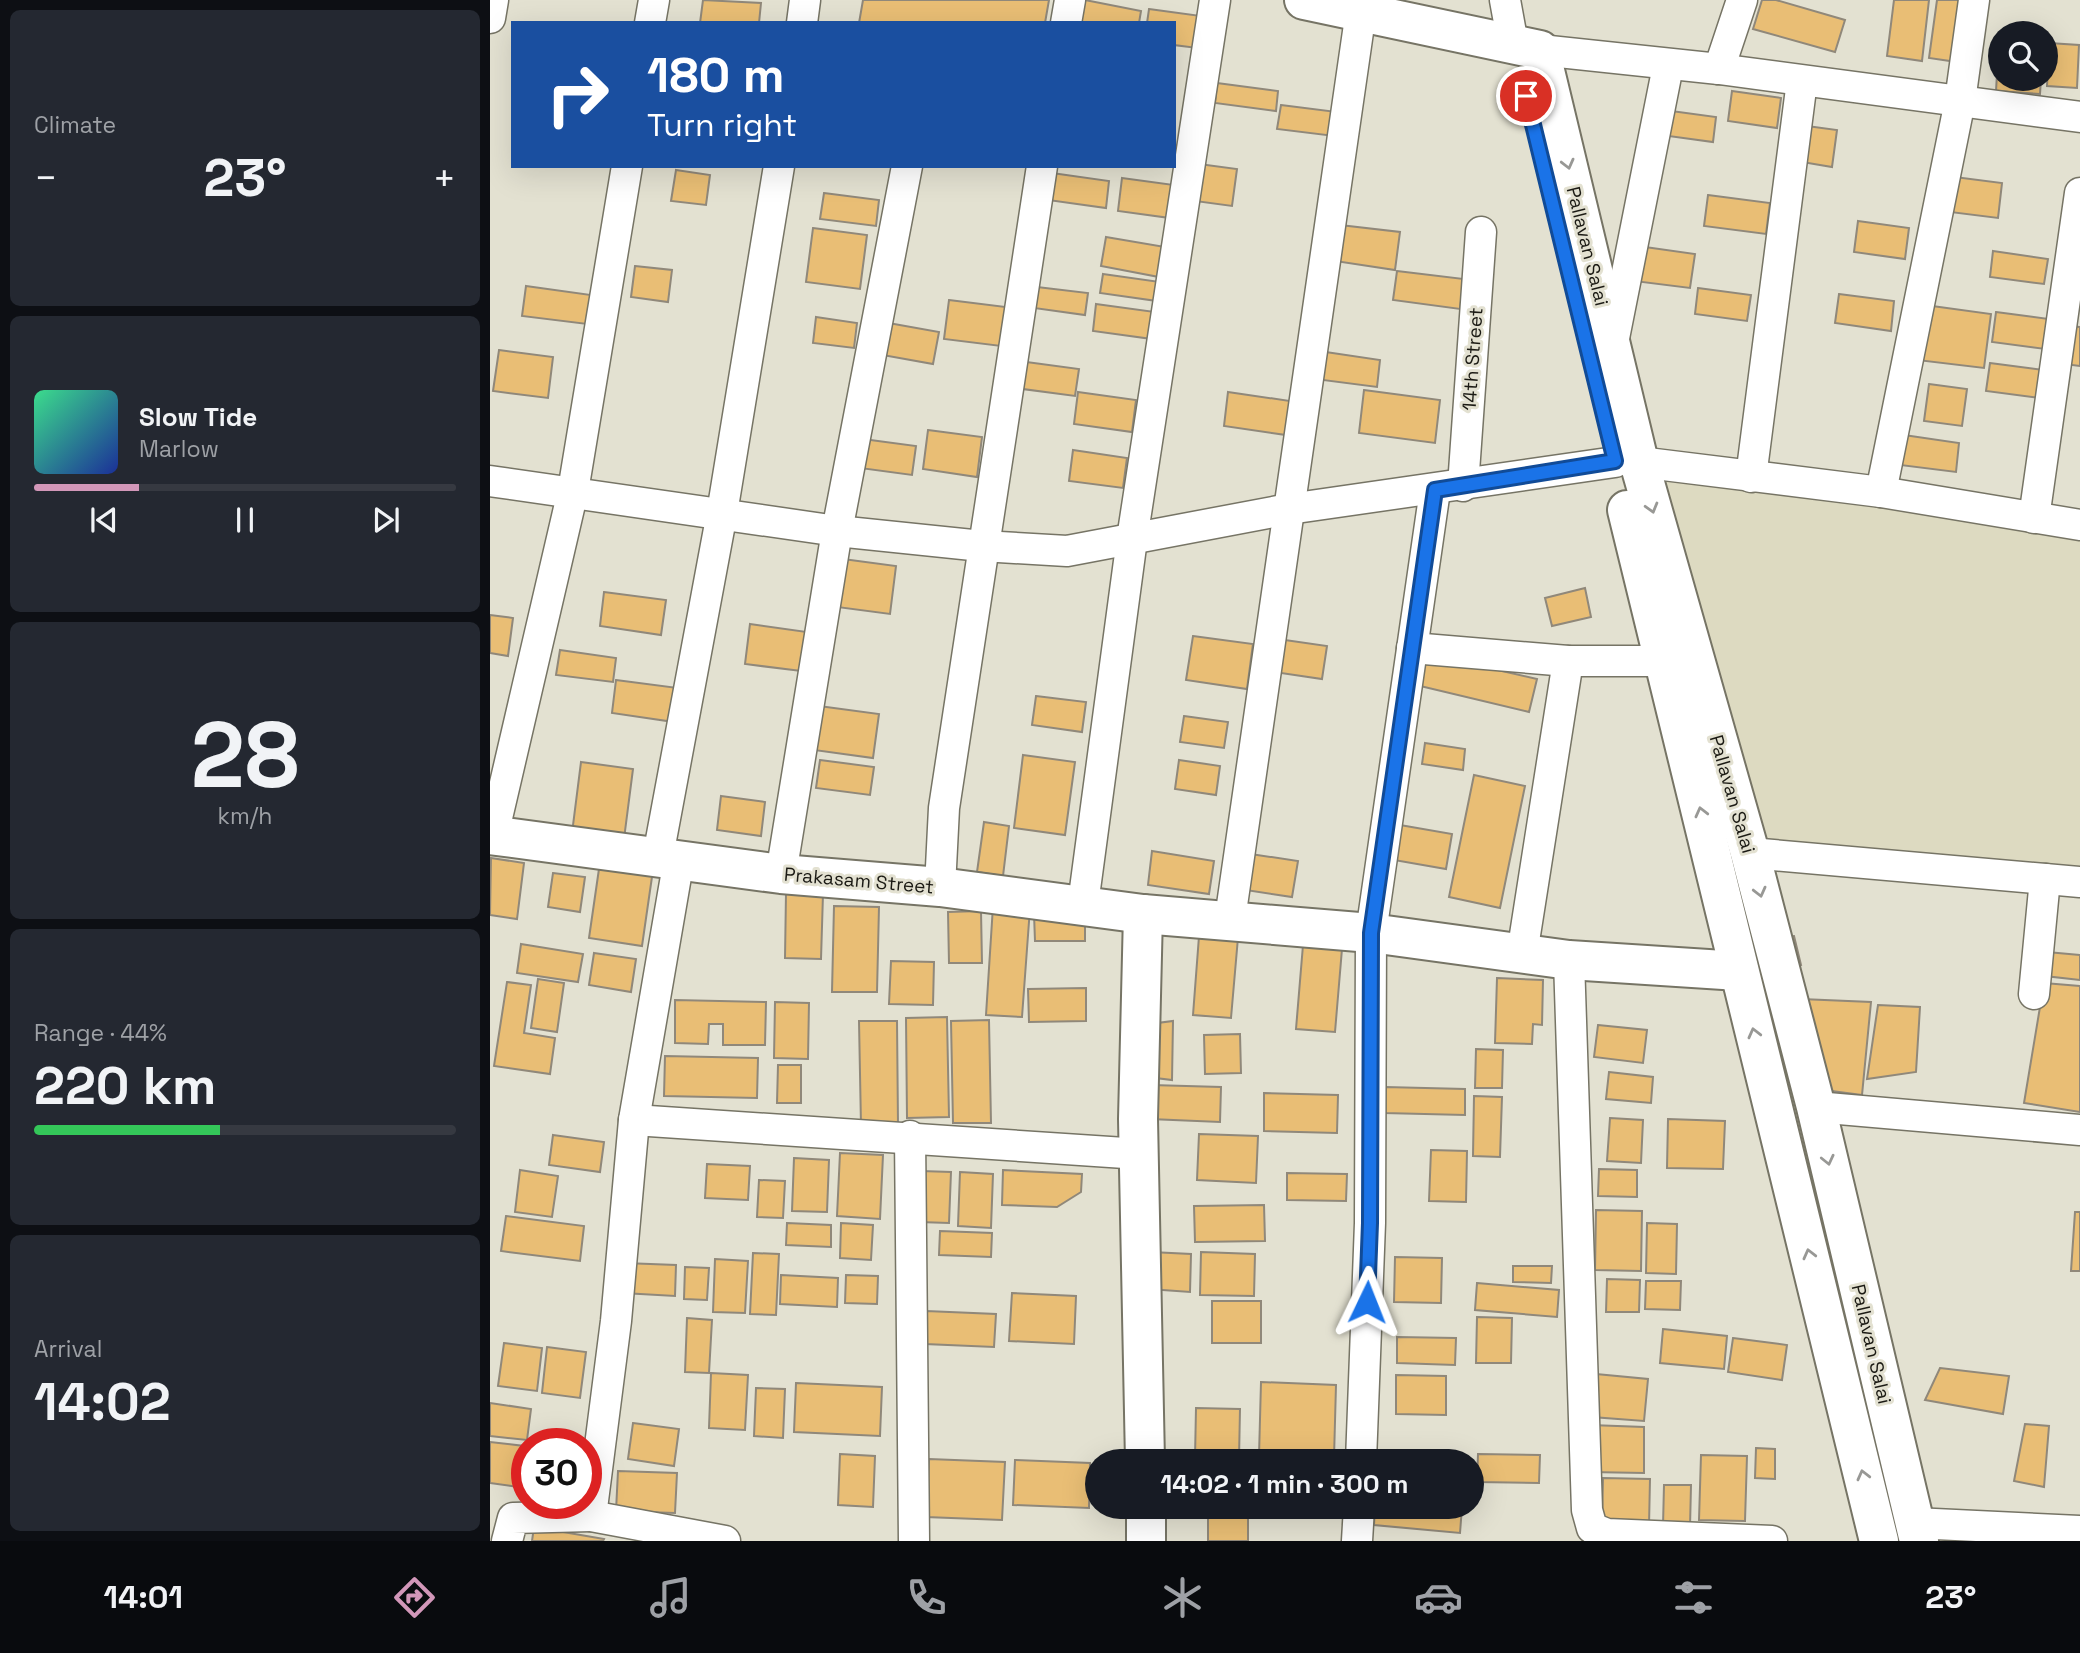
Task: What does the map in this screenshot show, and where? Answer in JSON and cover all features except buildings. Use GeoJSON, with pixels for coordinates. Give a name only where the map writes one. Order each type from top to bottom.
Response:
{"type":"FeatureCollection","features":[{"type":"Feature","properties":{"kind":"street"},"geometry":{"type":"LineString","coordinates":[[490,18],[493,0]]}},
{"type":"Feature","properties":{"kind":"street"},"geometry":{"type":"LineString","coordinates":[[650,21],[654,0]]}},
{"type":"Feature","properties":{"kind":"street"},"geometry":{"type":"LineString","coordinates":[[802,21],[805,0]]}},
{"type":"Feature","properties":{"kind":"street"},"geometry":{"type":"LineString","coordinates":[[1066,21],[1070,0]]}},
{"type":"Feature","properties":{"kind":"street"},"geometry":{"type":"LineString","coordinates":[[1083,904],[1132,539],[1215,0]]}},
{"type":"Feature","properties":{"kind":"street"},"geometry":{"type":"LineString","coordinates":[[1304,0],[1527,47],[1668,66],[1719,69],[2080,117]]}},
{"type":"Feature","properties":{"kind":"street"},"geometry":{"type":"LineString","coordinates":[[1504,0],[1527,47],[1627,462],[1664,661],[1880,1541]]}},
{"type":"Feature","properties":{"kind":"street"},"geometry":{"type":"LineString","coordinates":[[1719,69],[1742,0]]}},
{"type":"Feature","properties":{"kind":"street"},"geometry":{"type":"LineString","coordinates":[[1881,492],[1959,101],[1974,0]]}},
{"type":"Feature","properties":{"kind":"street"},"geometry":{"type":"LineString","coordinates":[[1230,919],[1361,10]]}},
{"type":"Feature","properties":{"kind":"street","name":"Pallavan Salai"},"geometry":{"type":"LineString","coordinates":[[1527,47],[1612,347],[1627,462],[1750,853],[1816,1107],[1916,1532]]}},
{"type":"Feature","properties":{"kind":"street"},"geometry":{"type":"LineString","coordinates":[[1612,347],[1668,66]]}},
{"type":"Feature","properties":{"kind":"street"},"geometry":{"type":"LineString","coordinates":[[1751,477],[1802,81]]}},
{"type":"Feature","properties":{"kind":"street"},"geometry":{"type":"LineString","coordinates":[[491,835],[573,491],[627,168]]}},
{"type":"Feature","properties":{"kind":"street"},"geometry":{"type":"LineString","coordinates":[[602,1429],[614,1335],[634,1120],[668,858],[779,168]]}},
{"type":"Feature","properties":{"kind":"street"},"geometry":{"type":"LineString","coordinates":[[781,874],[837,531],[908,168]]}},
{"type":"Feature","properties":{"kind":"street"},"geometry":{"type":"LineString","coordinates":[[940,887],[944,808],[1042,168]]}},
{"type":"Feature","properties":{"kind":"street"},"geometry":{"type":"LineString","coordinates":[[2034,518],[2080,193]]}},
{"type":"Feature","properties":{"kind":"street","name":"14th Street"},"geometry":{"type":"LineString","coordinates":[[1361,1449],[1370,1223],[1371,933],[1412,648],[1449,488],[1482,232]]}},
{"type":"Feature","properties":{"kind":"street"},"geometry":{"type":"LineString","coordinates":[[490,481],[837,531],[982,546],[1067,551],[1289,509],[1627,462],[1881,492],[2080,525]]}},
{"type":"Feature","properties":{"kind":"street"},"geometry":{"type":"LineString","coordinates":[[1412,648],[1568,661],[1664,661]]}},
{"type":"Feature","properties":{"kind":"street"},"geometry":{"type":"LineString","coordinates":[[1522,954],[1568,661]]}},
{"type":"Feature","properties":{"kind":"street","name":"Prakasam Street"},"geometry":{"type":"LineString","coordinates":[[491,835],[781,874],[940,887],[1143,914],[1230,919],[1371,933],[1569,960],[1739,971]]}},
{"type":"Feature","properties":{"kind":"street"},"geometry":{"type":"LineString","coordinates":[[1750,853],[2080,882]]}},
{"type":"Feature","properties":{"kind":"street"},"geometry":{"type":"LineString","coordinates":[[2034,994],[2045,879]]}},
{"type":"Feature","properties":{"kind":"street"},"geometry":{"type":"LineString","coordinates":[[1143,914],[1140,1154],[1146,1449]]}},
{"type":"Feature","properties":{"kind":"street"},"geometry":{"type":"LineString","coordinates":[[1569,960],[1587,1510],[1592,1528],[1607,1534],[1772,1541]]}},
{"type":"Feature","properties":{"kind":"street"},"geometry":{"type":"LineString","coordinates":[[1816,1107],[2080,1130]]}},
{"type":"Feature","properties":{"kind":"street"},"geometry":{"type":"LineString","coordinates":[[634,1120],[910,1136],[1140,1154]]}},
{"type":"Feature","properties":{"kind":"street"},"geometry":{"type":"LineString","coordinates":[[910,1136],[914,1541]]}},
{"type":"Feature","properties":{"kind":"street"},"geometry":{"type":"LineString","coordinates":[[602,1518],[725,1541]]}},
{"type":"Feature","properties":{"kind":"street"},"geometry":{"type":"LineString","coordinates":[[507,1541],[513,1519]]}},
{"type":"Feature","properties":{"kind":"street"},"geometry":{"type":"LineString","coordinates":[[1146,1519],[1146,1541]]}},
{"type":"Feature","properties":{"kind":"street"},"geometry":{"type":"LineString","coordinates":[[1357,1541],[1358,1519]]}},
{"type":"Feature","properties":{"kind":"street"},"geometry":{"type":"LineString","coordinates":[[1916,1532],[2071,1534]]}},
{"type":"Feature","properties":{"kind":"shaded area"},"geometry":{"type":"Polygon","coordinates":[[[1651,474],[2080,535],[2080,880],[1759,846],[1651,474]]]}},
{"type":"Feature","properties":{"kind":"route"},"geometry":{"type":"LineString","coordinates":[[1367,1302],[1370,1223],[1371,933],[1435,490],[1615,461],[1526,96]]}}]}
